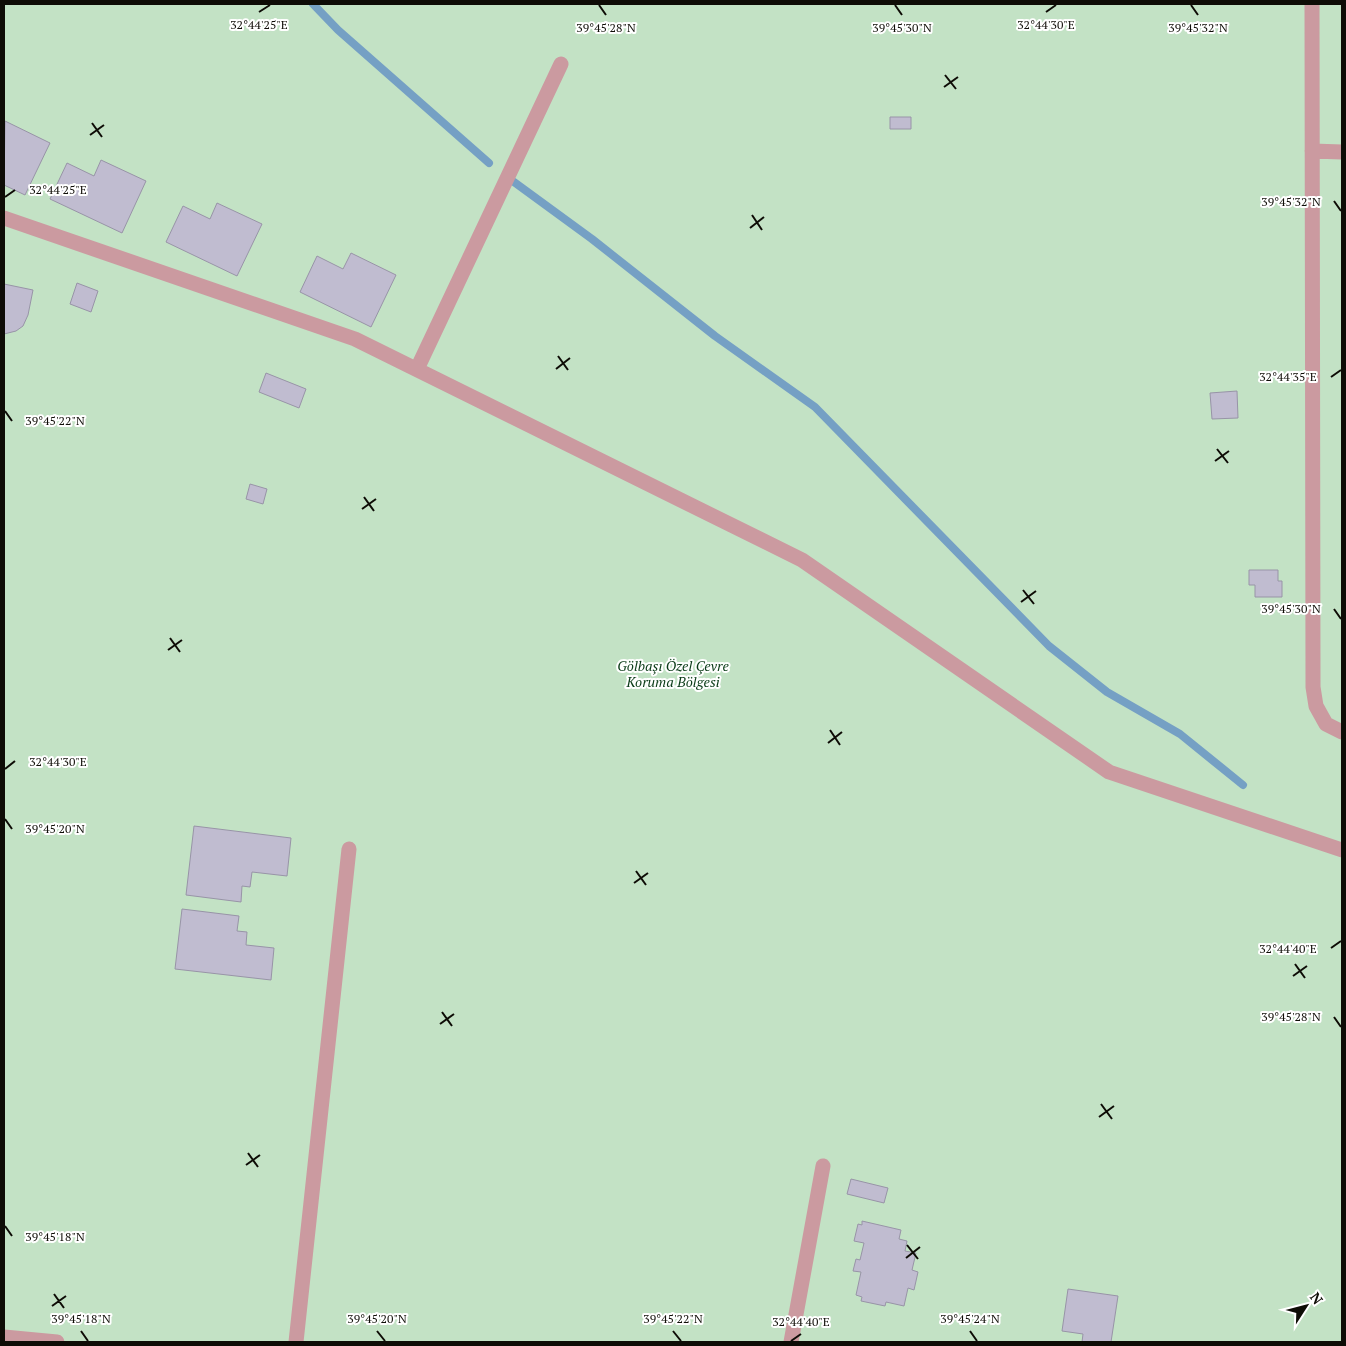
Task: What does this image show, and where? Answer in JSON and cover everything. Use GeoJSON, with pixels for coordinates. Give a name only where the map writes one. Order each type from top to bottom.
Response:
{"type":"FeatureCollection","features":[{"type":"Feature","properties":{"kind":"street"},"geometry":{"type":"LineString","coordinates":[[1312,4],[1312,687],[1316,706],[1326,724],[1342,732]]}},
{"type":"Feature","properties":{"kind":"street"},"geometry":{"type":"LineString","coordinates":[[416,369],[561,64]]}},
{"type":"Feature","properties":{"kind":"street"},"geometry":{"type":"LineString","coordinates":[[1312,151],[1342,152]]}},
{"type":"Feature","properties":{"kind":"street"},"geometry":{"type":"LineString","coordinates":[[4,218],[355,339],[802,560],[1109,772],[1342,850]]}},
{"type":"Feature","properties":{"kind":"street"},"geometry":{"type":"LineString","coordinates":[[296,1342],[350,849]]}},
{"type":"Feature","properties":{"kind":"street"},"geometry":{"type":"LineString","coordinates":[[791,1342],[823,1166]]}},
{"type":"Feature","properties":{"kind":"street"},"geometry":{"type":"LineString","coordinates":[[4,1337],[57,1342]]}},
{"type":"Feature","properties":{"kind":"green space","name":"Gölbaşı Özel Çevre Koruma Bölgesi"},"geometry":{"type":"Polygon","coordinates":[[[4,4],[1342,4],[1342,1342],[4,1342],[4,4]]]}},
{"type":"Feature","properties":{"kind":"building"},"geometry":{"type":"Polygon","coordinates":[[[890,117],[911,117],[911,129],[890,129],[890,117]]]}},
{"type":"Feature","properties":{"kind":"building"},"geometry":{"type":"Polygon","coordinates":[[[5,121],[50,143],[25,195],[4,185],[5,121]]]}},
{"type":"Feature","properties":{"kind":"building"},"geometry":{"type":"Polygon","coordinates":[[[101,160],[146,181],[122,233],[50,199],[67,163],[94,176],[101,160]]]}},
{"type":"Feature","properties":{"kind":"building"},"geometry":{"type":"Polygon","coordinates":[[[217,203],[262,224],[237,276],[166,242],[183,206],[210,219],[217,203]]]}},
{"type":"Feature","properties":{"kind":"building"},"geometry":{"type":"Polygon","coordinates":[[[351,253],[396,275],[371,327],[300,292],[317,256],[343,269],[351,253]]]}},
{"type":"Feature","properties":{"kind":"building"},"geometry":{"type":"Polygon","coordinates":[[[77,283],[98,291],[91,312],[70,304],[77,283]]]}},
{"type":"Feature","properties":{"kind":"building"},"geometry":{"type":"Polygon","coordinates":[[[4,284],[33,290],[28,315],[23,326],[16,331],[4,334],[4,284]]]}},
{"type":"Feature","properties":{"kind":"building"},"geometry":{"type":"Polygon","coordinates":[[[266,373],[306,389],[299,408],[259,392],[266,373]]]}},
{"type":"Feature","properties":{"kind":"building"},"geometry":{"type":"Polygon","coordinates":[[[1237,391],[1238,418],[1212,419],[1210,393],[1237,391]]]}},
{"type":"Feature","properties":{"kind":"building"},"geometry":{"type":"Polygon","coordinates":[[[250,484],[267,489],[263,504],[246,499],[250,484]]]}},
{"type":"Feature","properties":{"kind":"building"},"geometry":{"type":"Polygon","coordinates":[[[1249,570],[1278,570],[1278,581],[1282,581],[1282,597],[1255,597],[1255,585],[1249,585],[1249,570]]]}},
{"type":"Feature","properties":{"kind":"building"},"geometry":{"type":"Polygon","coordinates":[[[194,826],[291,838],[287,876],[252,872],[250,887],[242,886],[241,902],[186,895],[194,826]]]}},
{"type":"Feature","properties":{"kind":"building"},"geometry":{"type":"Polygon","coordinates":[[[182,909],[239,916],[237,931],[247,932],[246,945],[274,948],[271,980],[175,969],[182,909]]]}},
{"type":"Feature","properties":{"kind":"building"},"geometry":{"type":"Polygon","coordinates":[[[851,1179],[888,1188],[884,1203],[847,1194],[851,1179]]]}},
{"type":"Feature","properties":{"kind":"building"},"geometry":{"type":"Polygon","coordinates":[[[862,1221],[901,1230],[899,1239],[907,1241],[905,1251],[916,1253],[912,1270],[918,1272],[914,1290],[908,1288],[904,1306],[886,1302],[885,1306],[861,1301],[862,1297],[856,1295],[861,1272],[853,1271],[856,1259],[860,1260],[864,1243],[854,1241],[858,1224],[862,1225],[862,1221]]]}},
{"type":"Feature","properties":{"kind":"building"},"geometry":{"type":"Polygon","coordinates":[[[1068,1289],[1118,1296],[1111,1342],[1082,1342],[1083,1334],[1062,1331],[1068,1289]]]}},
{"type":"Feature","properties":{"kind":"waterway"},"geometry":{"type":"LineString","coordinates":[[313,4],[338,30],[489,163]]}},
{"type":"Feature","properties":{"kind":"waterway"},"geometry":{"type":"LineString","coordinates":[[514,182],[592,239],[715,336],[815,407],[1049,646],[1107,692],[1180,734],[1243,785]]}}]}
